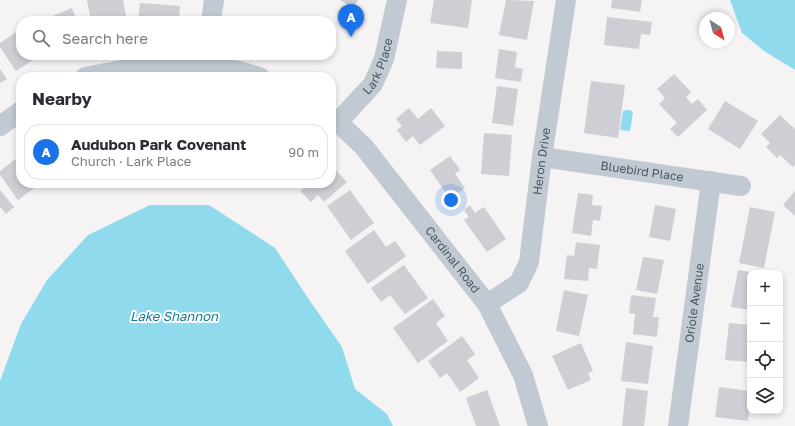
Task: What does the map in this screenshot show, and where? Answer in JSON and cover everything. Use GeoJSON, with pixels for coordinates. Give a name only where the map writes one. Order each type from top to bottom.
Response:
{"type":"FeatureCollection","features":[{"type":"Feature","properties":{"kind":"street"},"geometry":{"type":"LineString","coordinates":[[212,16],[214,0]]}},
{"type":"Feature","properties":{"kind":"street","name":"Lark Place"},"geometry":{"type":"LineString","coordinates":[[336,117],[373,84],[384,59],[397,0]]}},
{"type":"Feature","properties":{"kind":"street","name":"Heron Drive"},"geometry":{"type":"LineString","coordinates":[[487,304],[519,283],[529,262],[542,157],[566,0]]}},
{"type":"Feature","properties":{"kind":"street"},"geometry":{"type":"LineString","coordinates":[[112,72],[200,60]]}},
{"type":"Feature","properties":{"kind":"street"},"geometry":{"type":"LineString","coordinates":[[210,60],[245,72]]}},
{"type":"Feature","properties":{"kind":"street"},"geometry":{"type":"LineString","coordinates":[[0,126],[16,115]]}},
{"type":"Feature","properties":{"kind":"street","name":"Cardinal Road"},"geometry":{"type":"LineString","coordinates":[[336,121],[364,146],[487,304],[523,375],[538,426]]}},
{"type":"Feature","properties":{"kind":"street","name":"Bluebird Place"},"geometry":{"type":"LineString","coordinates":[[542,157],[741,186]]}},
{"type":"Feature","properties":{"kind":"street","name":"Oriole Avenue"},"geometry":{"type":"LineString","coordinates":[[678,426],[711,181]]}},
{"type":"Feature","properties":{"kind":"water"},"geometry":{"type":"Polygon","coordinates":[[[730,0],[795,0],[795,70],[764,51],[742,33],[730,0]]]}},
{"type":"Feature","properties":{"kind":"water"},"geometry":{"type":"Polygon","coordinates":[[[626,110],[633,112],[630,131],[620,130],[623,111],[626,110]]]}},
{"type":"Feature","properties":{"kind":"water","name":"Lake Shannon"},"geometry":{"type":"Polygon","coordinates":[[[150,205],[209,205],[275,248],[342,347],[355,389],[387,414],[393,426],[0,426],[0,381],[21,324],[47,280],[88,235],[150,205]]]}},
{"type":"Feature","properties":{"kind":"building"},"geometry":{"type":"Polygon","coordinates":[[[87,0],[123,0],[126,16],[90,16],[87,0]]]}},
{"type":"Feature","properties":{"kind":"building"},"geometry":{"type":"Polygon","coordinates":[[[340,0],[358,0],[353,8],[340,0]]]}},
{"type":"Feature","properties":{"kind":"building"},"geometry":{"type":"Polygon","coordinates":[[[434,0],[472,0],[468,28],[430,23],[434,0]]]}},
{"type":"Feature","properties":{"kind":"building"},"geometry":{"type":"Polygon","coordinates":[[[506,0],[534,1],[527,40],[499,35],[506,0]]]}},
{"type":"Feature","properties":{"kind":"building"},"geometry":{"type":"Polygon","coordinates":[[[612,0],[642,0],[640,12],[611,8],[612,0]]]}},
{"type":"Feature","properties":{"kind":"building"},"geometry":{"type":"Polygon","coordinates":[[[140,3],[180,6],[179,16],[139,16],[140,3]]]}},
{"type":"Feature","properties":{"kind":"building"},"geometry":{"type":"Polygon","coordinates":[[[72,8],[75,16],[52,16],[72,8]]]}},
{"type":"Feature","properties":{"kind":"building"},"geometry":{"type":"Polygon","coordinates":[[[607,17],[652,22],[650,35],[641,34],[639,49],[604,45],[607,17]]]}},
{"type":"Feature","properties":{"kind":"building"},"geometry":{"type":"Polygon","coordinates":[[[16,32],[16,60],[33,60],[16,71],[0,47],[0,43],[16,32]]]}},
{"type":"Feature","properties":{"kind":"building"},"geometry":{"type":"Polygon","coordinates":[[[499,49],[517,52],[515,67],[523,69],[521,82],[495,78],[499,49]]]}},
{"type":"Feature","properties":{"kind":"building"},"geometry":{"type":"Polygon","coordinates":[[[437,51],[462,52],[462,69],[436,68],[437,51]]]}},
{"type":"Feature","properties":{"kind":"building"},"geometry":{"type":"Polygon","coordinates":[[[0,69],[7,79],[0,83],[0,69]]]}},
{"type":"Feature","properties":{"kind":"building"},"geometry":{"type":"Polygon","coordinates":[[[674,74],[691,92],[686,97],[692,104],[698,99],[707,110],[678,137],[670,129],[677,123],[659,104],[665,98],[657,89],[674,74]]]}},
{"type":"Feature","properties":{"kind":"building"},"geometry":{"type":"Polygon","coordinates":[[[591,81],[625,85],[618,138],[584,133],[591,81]]]}},
{"type":"Feature","properties":{"kind":"building"},"geometry":{"type":"Polygon","coordinates":[[[497,86],[518,89],[513,126],[492,123],[497,86]]]}},
{"type":"Feature","properties":{"kind":"building"},"geometry":{"type":"Polygon","coordinates":[[[725,101],[758,121],[740,149],[708,129],[725,101]]]}},
{"type":"Feature","properties":{"kind":"building"},"geometry":{"type":"Polygon","coordinates":[[[409,108],[418,119],[431,108],[445,126],[420,145],[413,136],[406,142],[397,130],[402,126],[396,119],[409,108]]]}},
{"type":"Feature","properties":{"kind":"building"},"geometry":{"type":"Polygon","coordinates":[[[780,115],[795,129],[795,165],[793,167],[780,155],[777,158],[766,147],[770,143],[761,134],[780,115]]]}},
{"type":"Feature","properties":{"kind":"building"},"geometry":{"type":"Polygon","coordinates":[[[484,133],[512,135],[509,176],[481,174],[484,133]]]}},
{"type":"Feature","properties":{"kind":"building"},"geometry":{"type":"Polygon","coordinates":[[[450,156],[460,170],[455,174],[465,188],[450,199],[430,170],[450,156]]]}},
{"type":"Feature","properties":{"kind":"building"},"geometry":{"type":"Polygon","coordinates":[[[16,159],[16,188],[34,188],[18,200],[0,175],[0,171],[16,159]]]}},
{"type":"Feature","properties":{"kind":"building"},"geometry":{"type":"Polygon","coordinates":[[[336,170],[347,182],[324,202],[318,195],[311,202],[300,191],[303,188],[336,188],[336,170]]]}},
{"type":"Feature","properties":{"kind":"building"},"geometry":{"type":"Polygon","coordinates":[[[0,190],[14,207],[6,214],[0,207],[0,190]]]}},
{"type":"Feature","properties":{"kind":"building"},"geometry":{"type":"Polygon","coordinates":[[[350,190],[374,223],[351,240],[327,206],[350,190]]]}},
{"type":"Feature","properties":{"kind":"building"},"geometry":{"type":"Polygon","coordinates":[[[795,191],[795,216],[783,205],[795,191]]]}},
{"type":"Feature","properties":{"kind":"building"},"geometry":{"type":"Polygon","coordinates":[[[578,193],[593,195],[592,205],[602,206],[600,221],[593,220],[591,236],[572,233],[578,193]]]}},
{"type":"Feature","properties":{"kind":"building"},"geometry":{"type":"Polygon","coordinates":[[[470,205],[475,213],[484,207],[506,239],[487,252],[464,220],[469,217],[464,210],[470,205]]]}},
{"type":"Feature","properties":{"kind":"building"},"geometry":{"type":"Polygon","coordinates":[[[655,205],[676,209],[670,241],[649,237],[655,205]]]}},
{"type":"Feature","properties":{"kind":"building"},"geometry":{"type":"Polygon","coordinates":[[[750,207],[775,212],[764,268],[739,263],[750,207]]]}},
{"type":"Feature","properties":{"kind":"building"},"geometry":{"type":"Polygon","coordinates":[[[374,230],[386,247],[395,241],[406,256],[368,284],[345,251],[374,230]]]}},
{"type":"Feature","properties":{"kind":"building"},"geometry":{"type":"Polygon","coordinates":[[[576,242],[600,245],[597,269],[589,268],[588,281],[564,279],[567,255],[574,256],[576,242]]]}},
{"type":"Feature","properties":{"kind":"building"},"geometry":{"type":"Polygon","coordinates":[[[643,257],[664,260],[657,294],[636,290],[643,257]]]}},
{"type":"Feature","properties":{"kind":"building"},"geometry":{"type":"Polygon","coordinates":[[[404,265],[428,298],[405,314],[390,295],[381,302],[371,288],[404,265]]]}},
{"type":"Feature","properties":{"kind":"building"},"geometry":{"type":"Polygon","coordinates":[[[738,270],[747,272],[747,310],[731,307],[738,270]]]}},
{"type":"Feature","properties":{"kind":"building"},"geometry":{"type":"Polygon","coordinates":[[[564,290],[588,295],[579,336],[556,331],[564,290]]]}},
{"type":"Feature","properties":{"kind":"building"},"geometry":{"type":"Polygon","coordinates":[[[631,295],[656,298],[653,317],[659,317],[657,337],[633,334],[635,314],[629,313],[631,295]]]}},
{"type":"Feature","properties":{"kind":"building"},"geometry":{"type":"Polygon","coordinates":[[[433,299],[445,316],[436,323],[448,341],[418,363],[393,328],[433,299]]]}},
{"type":"Feature","properties":{"kind":"building"},"geometry":{"type":"Polygon","coordinates":[[[729,323],[747,325],[747,362],[725,360],[729,323]]]}},
{"type":"Feature","properties":{"kind":"building"},"geometry":{"type":"Polygon","coordinates":[[[462,336],[475,354],[467,360],[479,378],[460,392],[447,373],[440,378],[428,361],[462,336]]]}},
{"type":"Feature","properties":{"kind":"building"},"geometry":{"type":"Polygon","coordinates":[[[626,342],[653,346],[648,384],[621,381],[626,342]]]}},
{"type":"Feature","properties":{"kind":"building"},"geometry":{"type":"Polygon","coordinates":[[[581,343],[593,371],[588,373],[591,380],[568,390],[552,356],[581,343]]]}},
{"type":"Feature","properties":{"kind":"building"},"geometry":{"type":"Polygon","coordinates":[[[719,387],[747,391],[748,421],[715,417],[719,387]]]}},
{"type":"Feature","properties":{"kind":"building"},"geometry":{"type":"Polygon","coordinates":[[[626,388],[648,391],[644,426],[622,426],[626,388]]]}},
{"type":"Feature","properties":{"kind":"building"},"geometry":{"type":"Polygon","coordinates":[[[487,390],[500,426],[476,426],[466,398],[487,390]]]}},
{"type":"Feature","properties":{"kind":"place","name":"Audubon Park Covenant"},"geometry":{"type":"Point","coordinates":[351,37]}}]}
